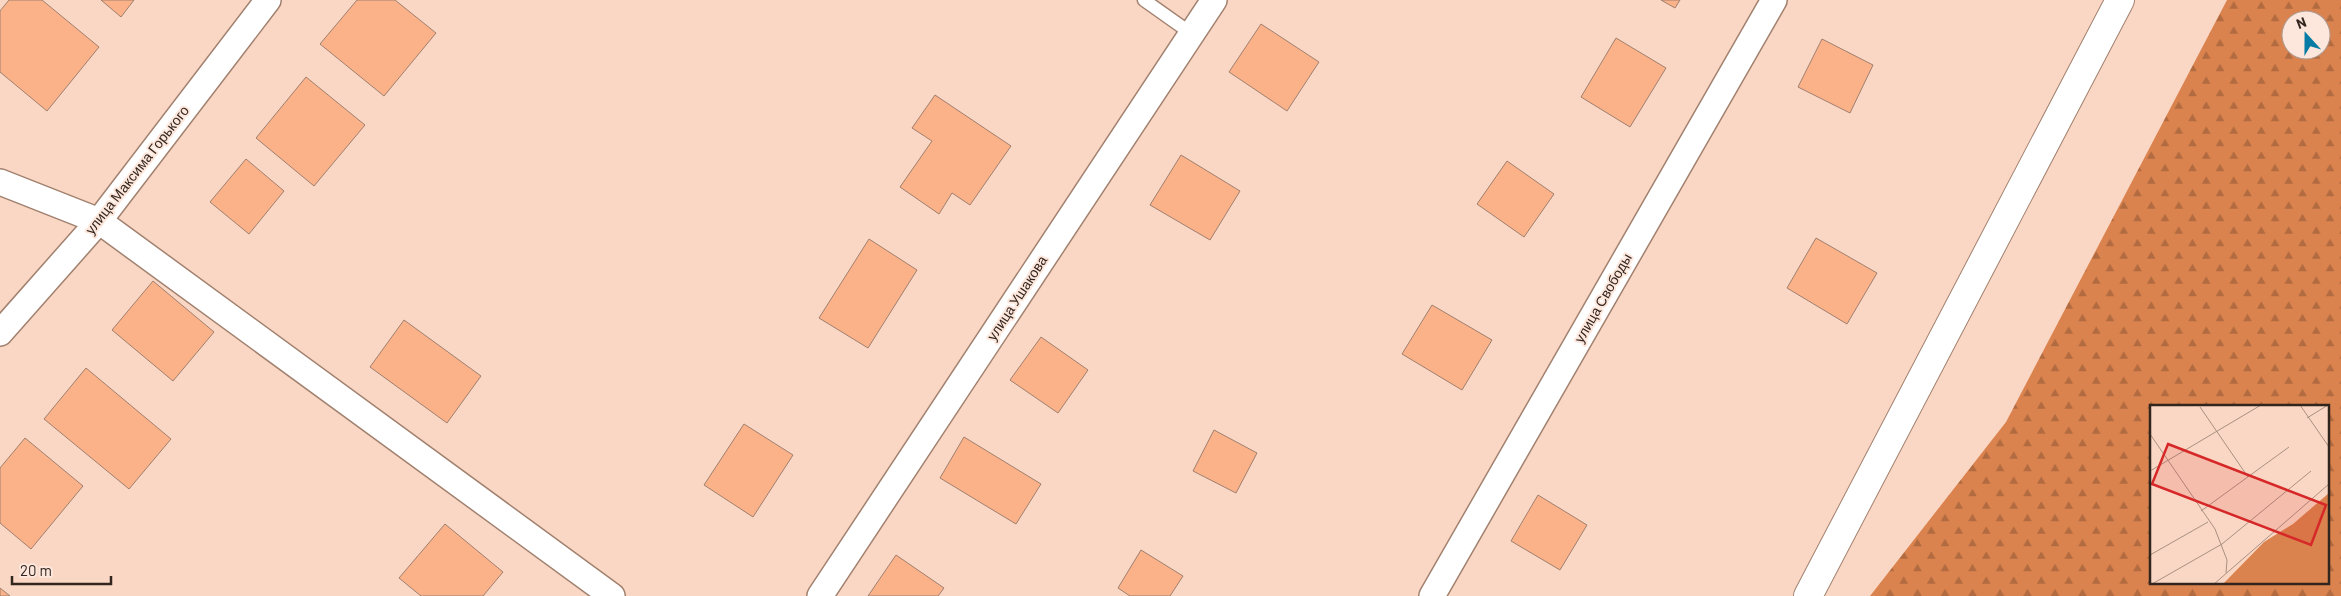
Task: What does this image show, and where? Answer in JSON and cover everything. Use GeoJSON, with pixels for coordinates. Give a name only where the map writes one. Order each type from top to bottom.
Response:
{"type":"FeatureCollection","features":[{"type":"Feature","properties":{"kind":"street","name":"улица Максима Горького"},"geometry":{"type":"LineString","coordinates":[[0,334],[99,221],[268,0]]}},
{"type":"Feature","properties":{"kind":"street","name":"улица Ушакова"},"geometry":{"type":"LineString","coordinates":[[820,596],[1214,0]]}},
{"type":"Feature","properties":{"kind":"street","name":"улица Свободы"},"geometry":{"type":"LineString","coordinates":[[1432,596],[1774,0]]}},
{"type":"Feature","properties":{"kind":"street"},"geometry":{"type":"LineString","coordinates":[[1808,596],[2120,0]]}},
{"type":"Feature","properties":{"kind":"street"},"geometry":{"type":"LineString","coordinates":[[0,182],[99,221],[612,596]]}},
{"type":"Feature","properties":{"kind":"lane"},"geometry":{"type":"LineString","coordinates":[[1144,0],[1192,34]]}},
{"type":"Feature","properties":{"kind":"green space"},"geometry":{"type":"Polygon","coordinates":[[[2227,0],[2341,0],[2341,596],[1870,596],[2006,422],[2227,0]]]}},
{"type":"Feature","properties":{"kind":"building"},"geometry":{"type":"Polygon","coordinates":[[[9,0],[42,0],[99,47],[47,111],[0,72],[0,11],[9,0]]]}},
{"type":"Feature","properties":{"kind":"building"},"geometry":{"type":"Polygon","coordinates":[[[101,0],[134,0],[121,17],[101,0]]]}},
{"type":"Feature","properties":{"kind":"building"},"geometry":{"type":"Polygon","coordinates":[[[357,0],[395,0],[436,33],[384,96],[320,44],[357,0]]]}},
{"type":"Feature","properties":{"kind":"building"},"geometry":{"type":"Polygon","coordinates":[[[1661,0],[1680,0],[1675,8],[1661,0]]]}},
{"type":"Feature","properties":{"kind":"building"},"geometry":{"type":"Polygon","coordinates":[[[1261,24],[1319,62],[1287,111],[1229,72],[1261,24]]]}},
{"type":"Feature","properties":{"kind":"building"},"geometry":{"type":"Polygon","coordinates":[[[1616,38],[1666,68],[1630,127],[1581,97],[1616,38]]]}},
{"type":"Feature","properties":{"kind":"building"},"geometry":{"type":"Polygon","coordinates":[[[1822,39],[1873,65],[1850,113],[1798,87],[1822,39]]]}},
{"type":"Feature","properties":{"kind":"building"},"geometry":{"type":"Polygon","coordinates":[[[306,77],[365,125],[314,186],[256,138],[306,77]]]}},
{"type":"Feature","properties":{"kind":"building"},"geometry":{"type":"Polygon","coordinates":[[[935,95],[1011,146],[970,205],[952,193],[939,214],[900,187],[932,141],[912,128],[935,95]]]}},
{"type":"Feature","properties":{"kind":"building"},"geometry":{"type":"Polygon","coordinates":[[[1181,155],[1240,191],[1210,240],[1150,205],[1181,155]]]}},
{"type":"Feature","properties":{"kind":"building"},"geometry":{"type":"Polygon","coordinates":[[[246,159],[284,191],[249,234],[210,202],[246,159]]]}},
{"type":"Feature","properties":{"kind":"building"},"geometry":{"type":"Polygon","coordinates":[[[1507,161],[1554,194],[1524,237],[1477,204],[1507,161]]]}},
{"type":"Feature","properties":{"kind":"building"},"geometry":{"type":"Polygon","coordinates":[[[1816,238],[1877,273],[1847,324],[1787,288],[1816,238]]]}},
{"type":"Feature","properties":{"kind":"building"},"geometry":{"type":"Polygon","coordinates":[[[869,239],[917,270],[868,348],[819,318],[869,239]]]}},
{"type":"Feature","properties":{"kind":"building"},"geometry":{"type":"Polygon","coordinates":[[[153,281],[214,332],[173,381],[112,330],[153,281]]]}},
{"type":"Feature","properties":{"kind":"building"},"geometry":{"type":"Polygon","coordinates":[[[1432,305],[1492,340],[1462,390],[1402,354],[1432,305]]]}},
{"type":"Feature","properties":{"kind":"building"},"geometry":{"type":"Polygon","coordinates":[[[404,320],[481,376],[447,423],[370,367],[404,320]]]}},
{"type":"Feature","properties":{"kind":"building"},"geometry":{"type":"Polygon","coordinates":[[[1041,337],[1088,370],[1058,413],[1010,380],[1041,337]]]}},
{"type":"Feature","properties":{"kind":"building"},"geometry":{"type":"Polygon","coordinates":[[[86,368],[171,439],[129,489],[44,419],[86,368]]]}},
{"type":"Feature","properties":{"kind":"building"},"geometry":{"type":"Polygon","coordinates":[[[744,424],[793,455],[753,517],[704,485],[744,424]]]}},
{"type":"Feature","properties":{"kind":"building"},"geometry":{"type":"Polygon","coordinates":[[[1214,430],[1257,453],[1236,493],[1193,471],[1214,430]]]}},
{"type":"Feature","properties":{"kind":"building"},"geometry":{"type":"Polygon","coordinates":[[[964,437],[1041,484],[1016,524],[940,478],[964,437]]]}},
{"type":"Feature","properties":{"kind":"building"},"geometry":{"type":"Polygon","coordinates":[[[25,438],[83,486],[31,549],[0,523],[0,468],[25,438]]]}},
{"type":"Feature","properties":{"kind":"building"},"geometry":{"type":"Polygon","coordinates":[[[1538,495],[1587,525],[1560,570],[1511,541],[1538,495]]]}},
{"type":"Feature","properties":{"kind":"building"},"geometry":{"type":"Polygon","coordinates":[[[445,524],[503,572],[483,596],[421,596],[399,578],[445,524]]]}},
{"type":"Feature","properties":{"kind":"building"},"geometry":{"type":"Polygon","coordinates":[[[1141,550],[1183,576],[1170,596],[1130,596],[1118,588],[1141,550]]]}},
{"type":"Feature","properties":{"kind":"building"},"geometry":{"type":"Polygon","coordinates":[[[896,555],[944,588],[938,596],[868,596],[896,555]]]}},
{"type":"Feature","properties":{"kind":"building"},"geometry":{"type":"Polygon","coordinates":[[[0,588],[10,596],[0,596],[0,588]]]}}]}
